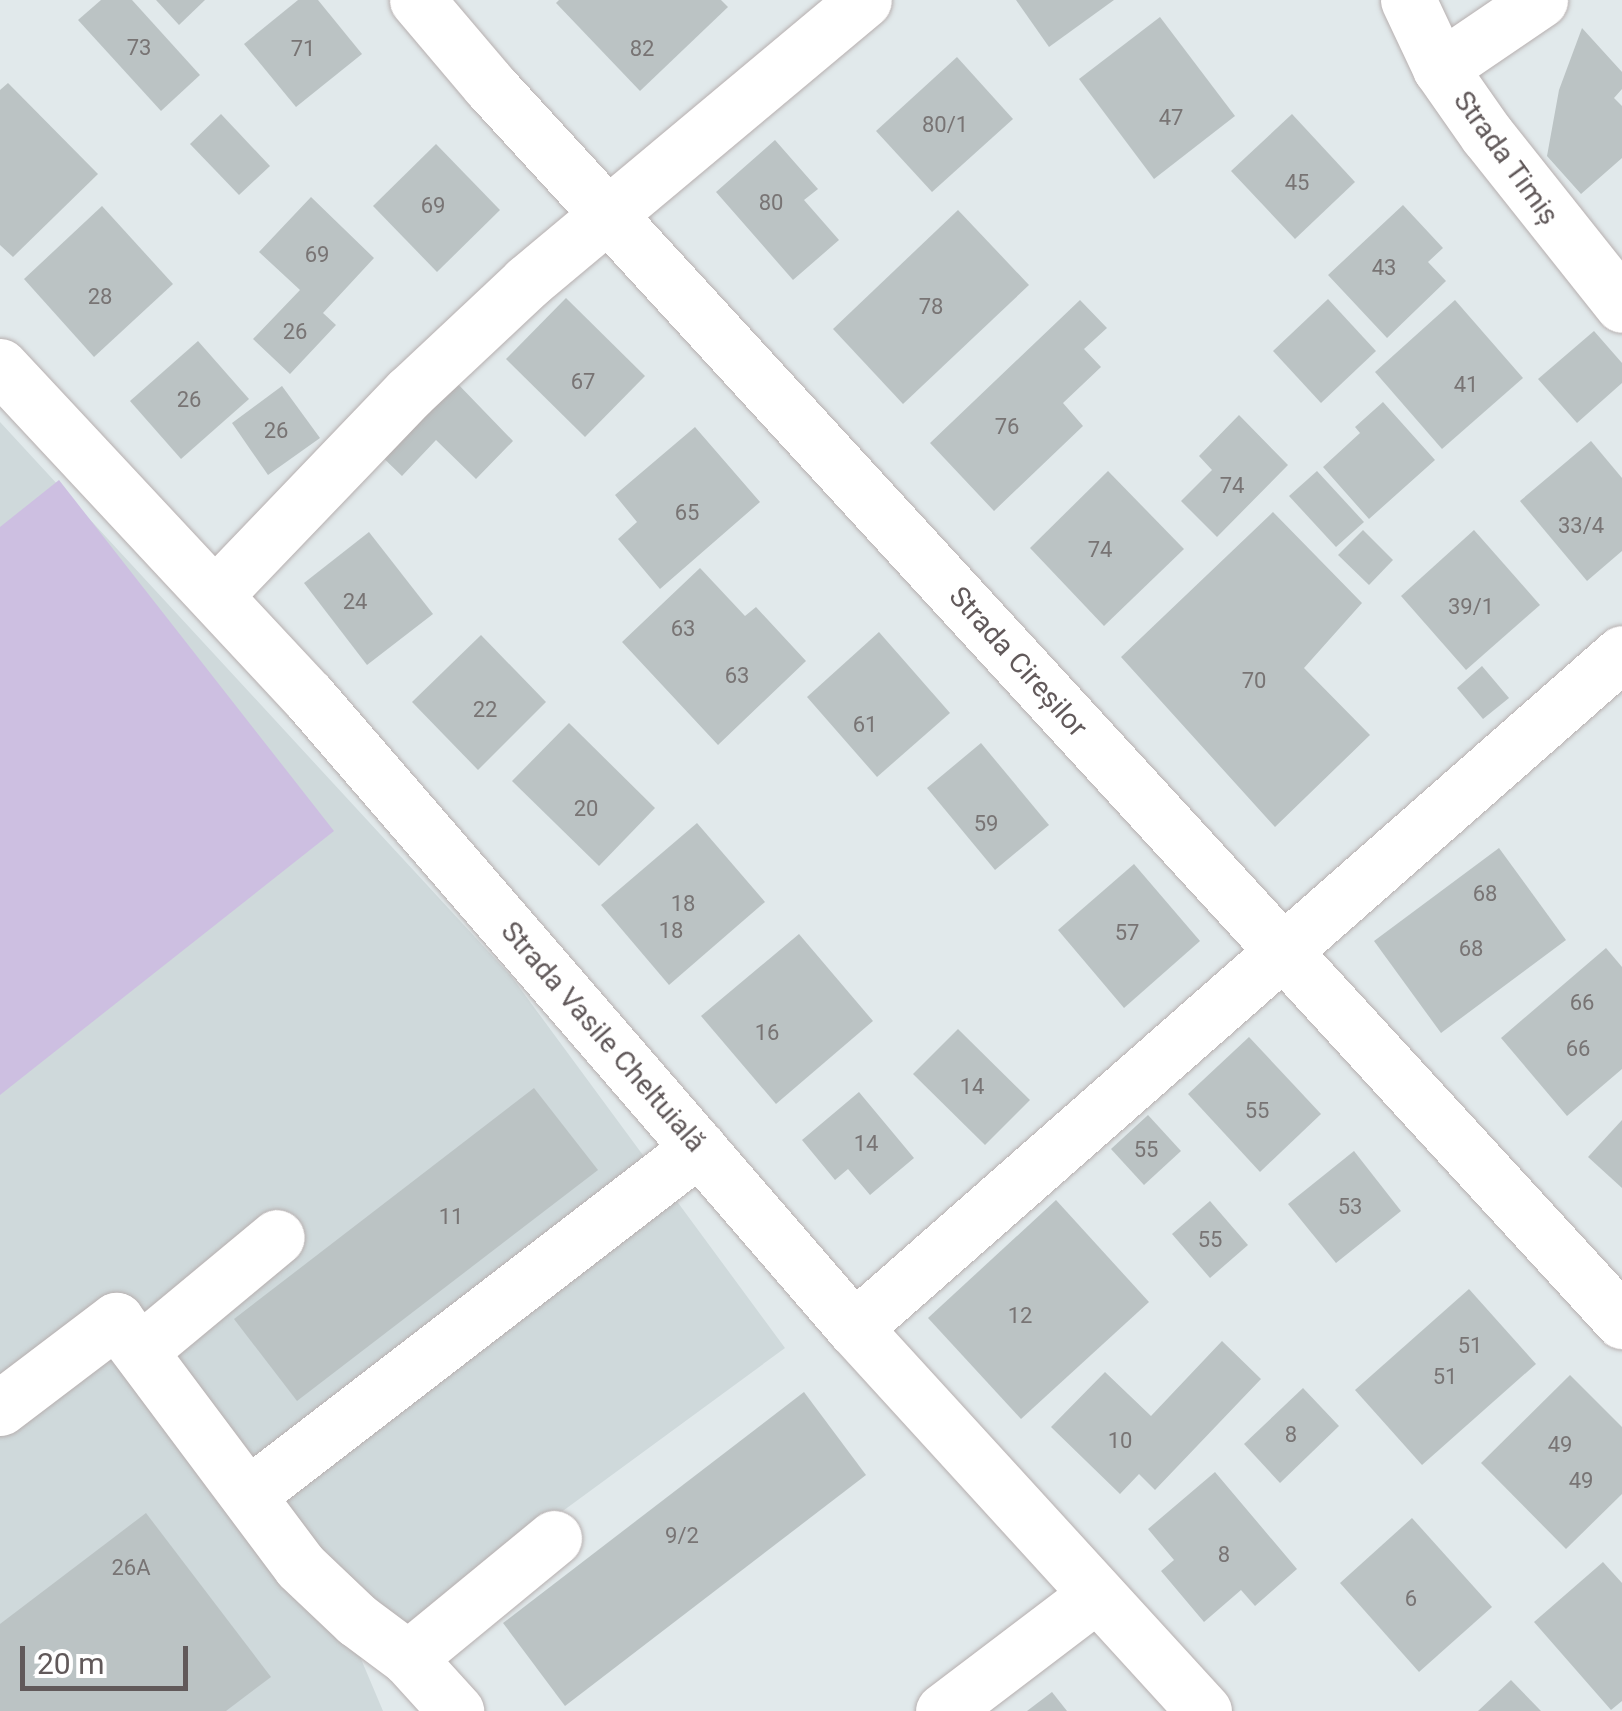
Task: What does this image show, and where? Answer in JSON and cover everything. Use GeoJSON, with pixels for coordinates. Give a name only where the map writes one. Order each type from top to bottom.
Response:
{"type":"FeatureCollection","features":[{"type":"Feature","properties":{"kind":"street","name":"Strada Cireșilor"},"geometry":{"type":"LineString","coordinates":[[417,0],[1622,1321]]}},
{"type":"Feature","properties":{"kind":"street"},"geometry":{"type":"LineString","coordinates":[[216,594],[410,392],[527,282],[864,0]]}},
{"type":"Feature","properties":{"kind":"street","name":"Strada Timiș"},"geometry":{"type":"LineString","coordinates":[[1408,0],[1440,68],[1486,135],[1622,305]]}},
{"type":"Feature","properties":{"kind":"street"},"geometry":{"type":"LineString","coordinates":[[1440,68],[1540,0]]}},
{"type":"Feature","properties":{"kind":"street","name":"Strada Vasile Cheltuială"},"geometry":{"type":"LineString","coordinates":[[0,366],[216,594],[854,1328],[1204,1711]]}},
{"type":"Feature","properties":{"kind":"street"},"geometry":{"type":"LineString","coordinates":[[854,1328],[1622,653]]}},
{"type":"Feature","properties":{"kind":"street"},"geometry":{"type":"LineString","coordinates":[[248,1495],[699,1148]]}},
{"type":"Feature","properties":{"kind":"street"},"geometry":{"type":"LineString","coordinates":[[142,1349],[277,1236]]}},
{"type":"Feature","properties":{"kind":"street"},"geometry":{"type":"LineString","coordinates":[[0,1408],[116,1320],[329,1596],[408,1658],[456,1711]]}},
{"type":"Feature","properties":{"kind":"street"},"geometry":{"type":"LineString","coordinates":[[408,1658],[554,1538]]}},
{"type":"Feature","properties":{"kind":"street"},"geometry":{"type":"LineString","coordinates":[[943,1711],[1096,1595]]}},
{"type":"Feature","properties":{"kind":"shaded area"},"geometry":{"type":"Polygon","coordinates":[[[0,422],[511,976],[785,1348],[361,1659],[383,1711],[0,1711],[0,422]]]}},
{"type":"Feature","properties":{"kind":"shaded area"},"geometry":{"type":"Polygon","coordinates":[[[59,480],[334,831],[0,1095],[0,527],[59,480]]]}},
{"type":"Feature","properties":{"kind":"building"},"geometry":{"type":"Polygon","coordinates":[[[101,0],[132,0],[200,75],[161,111],[78,20],[101,0]]]}},
{"type":"Feature","properties":{"kind":"building"},"geometry":{"type":"Polygon","coordinates":[[[156,0],[205,0],[179,25],[156,0]]]}},
{"type":"Feature","properties":{"kind":"building"},"geometry":{"type":"Polygon","coordinates":[[[298,0],[318,0],[362,54],[296,107],[244,44],[298,0]]]}},
{"type":"Feature","properties":{"kind":"building"},"geometry":{"type":"Polygon","coordinates":[[[721,0],[728,7],[640,91],[556,3],[721,0]]]}},
{"type":"Feature","properties":{"kind":"building"},"geometry":{"type":"Polygon","coordinates":[[[1016,0],[1114,0],[1049,47],[1016,0]]]}},
{"type":"Feature","properties":{"kind":"building"},"geometry":{"type":"Polygon","coordinates":[[[1160,17],[1235,116],[1154,179],[1079,79],[1160,17]]]}},
{"type":"Feature","properties":{"kind":"building"},"geometry":{"type":"Polygon","coordinates":[[[1582,28],[1622,72],[1622,89],[1614,98],[1622,106],[1622,158],[1581,194],[1547,156],[1559,90],[1582,28]]]}},
{"type":"Feature","properties":{"kind":"building"},"geometry":{"type":"Polygon","coordinates":[[[957,57],[1013,119],[932,192],[876,131],[957,57]]]}},
{"type":"Feature","properties":{"kind":"building"},"geometry":{"type":"Polygon","coordinates":[[[8,83],[98,174],[13,257],[0,245],[0,90],[8,83]]]}},
{"type":"Feature","properties":{"kind":"building"},"geometry":{"type":"Polygon","coordinates":[[[221,114],[270,166],[239,195],[190,144],[221,114]]]}},
{"type":"Feature","properties":{"kind":"building"},"geometry":{"type":"Polygon","coordinates":[[[1292,114],[1355,182],[1295,239],[1231,171],[1292,114]]]}},
{"type":"Feature","properties":{"kind":"building"},"geometry":{"type":"Polygon","coordinates":[[[775,140],[818,189],[804,200],[839,240],[793,280],[716,192],[775,140]]]}},
{"type":"Feature","properties":{"kind":"building"},"geometry":{"type":"Polygon","coordinates":[[[436,144],[500,210],[437,272],[373,206],[436,144]]]}},
{"type":"Feature","properties":{"kind":"building"},"geometry":{"type":"Polygon","coordinates":[[[311,197],[374,258],[323,313],[336,325],[290,374],[253,339],[300,290],[259,252],[311,197]]]}},
{"type":"Feature","properties":{"kind":"building"},"geometry":{"type":"Polygon","coordinates":[[[1403,205],[1443,248],[1428,262],[1446,281],[1387,338],[1328,275],[1403,205]]]}},
{"type":"Feature","properties":{"kind":"building"},"geometry":{"type":"Polygon","coordinates":[[[102,206],[173,284],[94,357],[24,279],[102,206]]]}},
{"type":"Feature","properties":{"kind":"building"},"geometry":{"type":"Polygon","coordinates":[[[958,210],[1029,285],[903,404],[833,329],[958,210]]]}},
{"type":"Feature","properties":{"kind":"building"},"geometry":{"type":"Polygon","coordinates":[[[566,298],[645,376],[585,437],[506,359],[566,298]]]}},
{"type":"Feature","properties":{"kind":"building"},"geometry":{"type":"Polygon","coordinates":[[[1328,299],[1376,351],[1321,403],[1273,351],[1328,299]]]}},
{"type":"Feature","properties":{"kind":"building"},"geometry":{"type":"Polygon","coordinates":[[[1080,300],[1107,328],[1084,349],[1101,367],[1063,403],[1083,426],[994,511],[930,443],[1080,300]]]}},
{"type":"Feature","properties":{"kind":"building"},"geometry":{"type":"Polygon","coordinates":[[[1455,300],[1523,378],[1442,449],[1375,372],[1455,300]]]}},
{"type":"Feature","properties":{"kind":"building"},"geometry":{"type":"Polygon","coordinates":[[[1594,331],[1622,363],[1622,383],[1577,423],[1538,379],[1594,331]]]}},
{"type":"Feature","properties":{"kind":"building"},"geometry":{"type":"Polygon","coordinates":[[[198,341],[249,399],[181,459],[130,401],[198,341]]]}},
{"type":"Feature","properties":{"kind":"building"},"geometry":{"type":"Polygon","coordinates":[[[454,380],[513,441],[476,479],[436,440],[402,476],[372,447],[454,380]]]}},
{"type":"Feature","properties":{"kind":"building"},"geometry":{"type":"Polygon","coordinates":[[[282,386],[320,438],[268,475],[232,423],[282,386]]]}},
{"type":"Feature","properties":{"kind":"building"},"geometry":{"type":"Polygon","coordinates":[[[1383,402],[1435,460],[1369,519],[1323,467],[1360,433],[1355,427],[1383,402]]]}},
{"type":"Feature","properties":{"kind":"building"},"geometry":{"type":"Polygon","coordinates":[[[1239,415],[1288,465],[1217,537],[1181,501],[1212,470],[1199,456],[1239,415]]]}},
{"type":"Feature","properties":{"kind":"building"},"geometry":{"type":"Polygon","coordinates":[[[695,427],[760,502],[660,589],[618,539],[637,522],[615,495],[695,427]]]}},
{"type":"Feature","properties":{"kind":"building"},"geometry":{"type":"Polygon","coordinates":[[[1591,441],[1622,478],[1622,551],[1587,581],[1520,501],[1591,441]]]}},
{"type":"Feature","properties":{"kind":"building"},"geometry":{"type":"Polygon","coordinates":[[[1108,471],[1184,549],[1104,626],[1030,548],[1108,471]]]}},
{"type":"Feature","properties":{"kind":"building"},"geometry":{"type":"Polygon","coordinates":[[[1317,471],[1364,522],[1336,547],[1289,496],[1317,471]]]}},
{"type":"Feature","properties":{"kind":"building"},"geometry":{"type":"Polygon","coordinates":[[[1273,512],[1362,603],[1304,668],[1370,735],[1275,827],[1121,657],[1273,512]]]}},
{"type":"Feature","properties":{"kind":"building"},"geometry":{"type":"Polygon","coordinates":[[[1363,530],[1393,560],[1369,585],[1338,555],[1363,530]]]}},
{"type":"Feature","properties":{"kind":"building"},"geometry":{"type":"Polygon","coordinates":[[[1474,530],[1540,605],[1466,670],[1401,596],[1474,530]]]}},
{"type":"Feature","properties":{"kind":"building"},"geometry":{"type":"Polygon","coordinates":[[[369,532],[433,614],[367,665],[304,583],[369,532]]]}},
{"type":"Feature","properties":{"kind":"building"},"geometry":{"type":"Polygon","coordinates":[[[700,568],[745,616],[756,607],[806,661],[718,745],[622,642],[700,568]]]}},
{"type":"Feature","properties":{"kind":"building"},"geometry":{"type":"Polygon","coordinates":[[[879,632],[950,713],[877,777],[807,697],[879,632]]]}},
{"type":"Feature","properties":{"kind":"building"},"geometry":{"type":"Polygon","coordinates":[[[481,635],[546,702],[478,770],[412,702],[481,635]]]}},
{"type":"Feature","properties":{"kind":"building"},"geometry":{"type":"Polygon","coordinates":[[[1482,666],[1509,698],[1483,719],[1457,688],[1482,666]]]}},
{"type":"Feature","properties":{"kind":"building"},"geometry":{"type":"Polygon","coordinates":[[[569,723],[655,808],[599,866],[512,781],[569,723]]]}},
{"type":"Feature","properties":{"kind":"building"},"geometry":{"type":"Polygon","coordinates":[[[981,743],[1049,825],[995,870],[927,788],[981,743]]]}},
{"type":"Feature","properties":{"kind":"building"},"geometry":{"type":"Polygon","coordinates":[[[697,823],[765,902],[669,985],[601,905],[697,823]]]}},
{"type":"Feature","properties":{"kind":"building"},"geometry":{"type":"Polygon","coordinates":[[[1499,848],[1566,940],[1441,1033],[1374,941],[1499,848]]]}},
{"type":"Feature","properties":{"kind":"building"},"geometry":{"type":"Polygon","coordinates":[[[1134,864],[1200,941],[1124,1008],[1058,930],[1134,864]]]}},
{"type":"Feature","properties":{"kind":"building"},"geometry":{"type":"Polygon","coordinates":[[[799,934],[873,1021],[776,1104],[701,1016],[799,934]]]}},
{"type":"Feature","properties":{"kind":"building"},"geometry":{"type":"Polygon","coordinates":[[[1606,948],[1622,967],[1622,1069],[1567,1116],[1501,1038],[1606,948]]]}},
{"type":"Feature","properties":{"kind":"building"},"geometry":{"type":"Polygon","coordinates":[[[958,1029],[1030,1100],[985,1145],[913,1074],[958,1029]]]}},
{"type":"Feature","properties":{"kind":"building"},"geometry":{"type":"Polygon","coordinates":[[[1249,1037],[1321,1114],[1260,1172],[1188,1094],[1249,1037]]]}},
{"type":"Feature","properties":{"kind":"building"},"geometry":{"type":"Polygon","coordinates":[[[534,1088],[598,1170],[297,1401],[234,1319],[534,1088]]]}},
{"type":"Feature","properties":{"kind":"building"},"geometry":{"type":"Polygon","coordinates":[[[859,1092],[914,1158],[870,1195],[848,1169],[835,1180],[802,1140],[859,1092]]]}},
{"type":"Feature","properties":{"kind":"building"},"geometry":{"type":"Polygon","coordinates":[[[1148,1115],[1181,1151],[1144,1185],[1111,1149],[1148,1115]]]}},
{"type":"Feature","properties":{"kind":"building"},"geometry":{"type":"Polygon","coordinates":[[[1622,1120],[1622,1188],[1588,1157],[1622,1120]]]}},
{"type":"Feature","properties":{"kind":"building"},"geometry":{"type":"Polygon","coordinates":[[[1354,1151],[1401,1211],[1336,1263],[1288,1204],[1354,1151]]]}},
{"type":"Feature","properties":{"kind":"building"},"geometry":{"type":"Polygon","coordinates":[[[1056,1200],[1149,1302],[1021,1419],[928,1318],[1056,1200]]]}},
{"type":"Feature","properties":{"kind":"building"},"geometry":{"type":"Polygon","coordinates":[[[1210,1201],[1248,1245],[1210,1278],[1172,1234],[1210,1201]]]}},
{"type":"Feature","properties":{"kind":"building"},"geometry":{"type":"Polygon","coordinates":[[[1469,1289],[1536,1364],[1422,1465],[1355,1390],[1469,1289]]]}},
{"type":"Feature","properties":{"kind":"building"},"geometry":{"type":"Polygon","coordinates":[[[1222,1341],[1261,1379],[1155,1490],[1139,1474],[1120,1494],[1051,1427],[1105,1372],[1151,1416],[1222,1341]]]}},
{"type":"Feature","properties":{"kind":"building"},"geometry":{"type":"Polygon","coordinates":[[[1570,1375],[1622,1427],[1622,1494],[1566,1549],[1481,1463],[1570,1375]]]}},
{"type":"Feature","properties":{"kind":"building"},"geometry":{"type":"Polygon","coordinates":[[[1303,1388],[1339,1426],[1280,1483],[1244,1444],[1303,1388]]]}},
{"type":"Feature","properties":{"kind":"building"},"geometry":{"type":"Polygon","coordinates":[[[804,1392],[866,1475],[565,1706],[503,1623],[804,1392]]]}},
{"type":"Feature","properties":{"kind":"building"},"geometry":{"type":"Polygon","coordinates":[[[1215,1472],[1297,1569],[1255,1606],[1241,1590],[1204,1622],[1161,1571],[1174,1560],[1148,1529],[1215,1472]]]}},
{"type":"Feature","properties":{"kind":"building"},"geometry":{"type":"Polygon","coordinates":[[[146,1513],[271,1677],[226,1711],[0,1711],[0,1624],[146,1513]]]}},
{"type":"Feature","properties":{"kind":"building"},"geometry":{"type":"Polygon","coordinates":[[[1412,1518],[1492,1607],[1419,1672],[1340,1583],[1412,1518]]]}},
{"type":"Feature","properties":{"kind":"building"},"geometry":{"type":"Polygon","coordinates":[[[1603,1562],[1622,1583],[1622,1701],[1611,1710],[1534,1622],[1603,1562]]]}},
{"type":"Feature","properties":{"kind":"building"},"geometry":{"type":"Polygon","coordinates":[[[1511,1680],[1541,1711],[1478,1711],[1511,1680]]]}},
{"type":"Feature","properties":{"kind":"building"},"geometry":{"type":"Polygon","coordinates":[[[1052,1692],[1067,1711],[1027,1711],[1052,1692]]]}}]}
